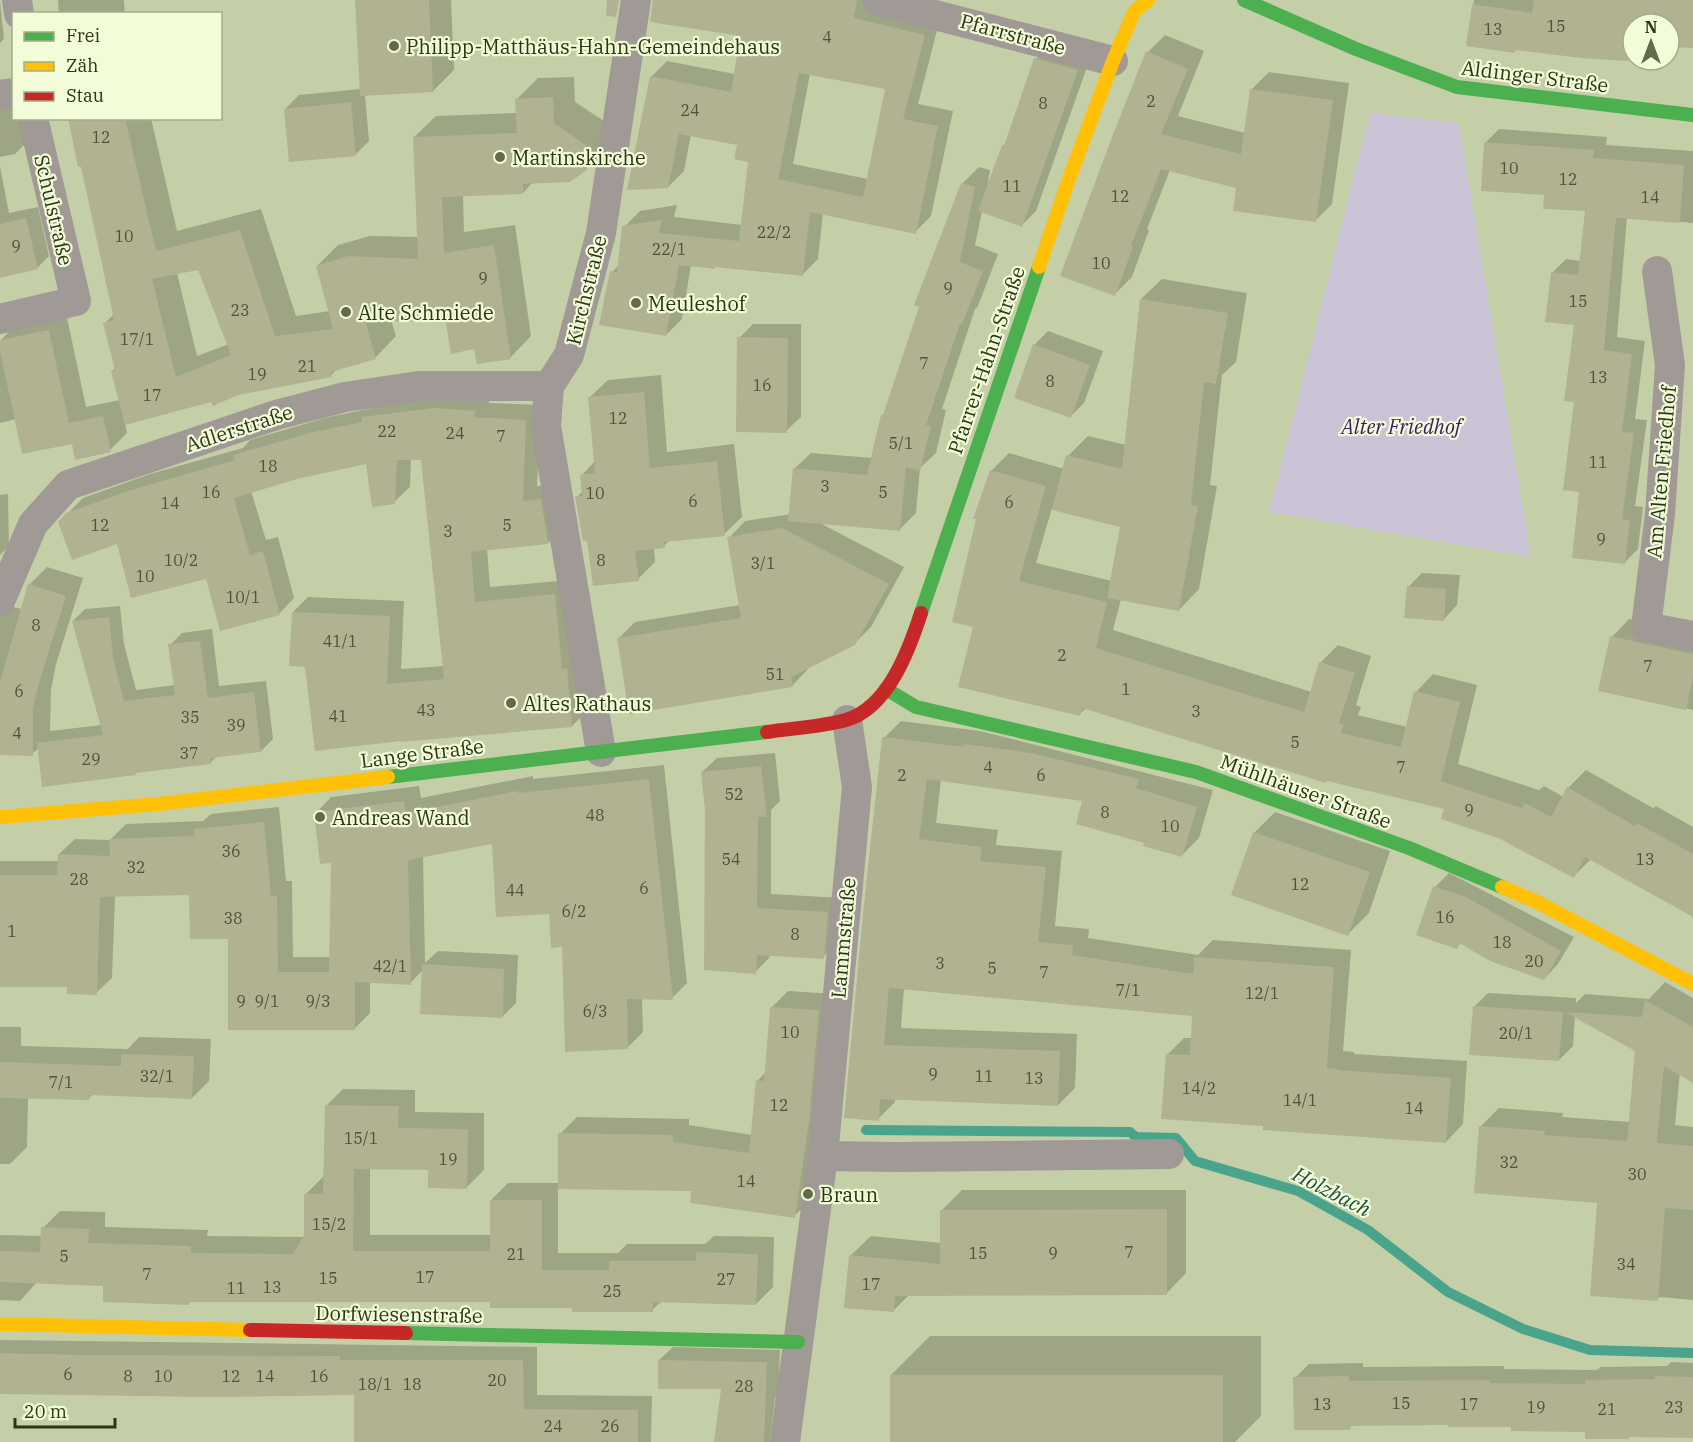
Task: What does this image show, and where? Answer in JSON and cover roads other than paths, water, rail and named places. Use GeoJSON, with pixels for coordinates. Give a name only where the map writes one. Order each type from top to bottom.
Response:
{"type":"FeatureCollection","features":[{"type":"Feature","properties":{"kind":"main road","name":"Pfarrer-Hahn-Straße"},"geometry":{"type":"LineString","coordinates":[[847,720],[871,708],[886,689],[910,647],[1069,178],[1134,12],[1148,0]]}},
{"type":"Feature","properties":{"kind":"main road","name":"Aldinger Straße"},"geometry":{"type":"LineString","coordinates":[[1244,0],[1356,49],[1458,87],[1693,115]]}},
{"type":"Feature","properties":{"kind":"main road","name":"Mühlhäuser Straße"},"geometry":{"type":"LineString","coordinates":[[886,689],[916,707],[1196,772],[1409,848],[1537,902],[1693,984]]}},
{"type":"Feature","properties":{"kind":"main road","name":"Lange Straße"},"geometry":{"type":"LineString","coordinates":[[0,817],[159,804],[721,739],[847,720]]}},
{"type":"Feature","properties":{"kind":"main road","name":"Dorfwiesenstraße"},"geometry":{"type":"LineString","coordinates":[[0,1324],[798,1342]]}},
{"type":"Feature","properties":{"kind":"street","name":"Kirchstraße"},"geometry":{"type":"LineString","coordinates":[[601,752],[546,426],[549,386],[569,355],[601,233],[636,0]]}},
{"type":"Feature","properties":{"kind":"street","name":"Pfarrstraße"},"geometry":{"type":"LineString","coordinates":[[877,0],[1113,61]]}},
{"type":"Feature","properties":{"kind":"street","name":"Schulstraße"},"geometry":{"type":"LineString","coordinates":[[0,319],[76,301],[33,120]]}},
{"type":"Feature","properties":{"kind":"street","name":"Am Alten Friedhof"},"geometry":{"type":"LineString","coordinates":[[1657,271],[1670,364],[1660,514],[1646,627],[1693,636]]}},
{"type":"Feature","properties":{"kind":"street","name":"Adlerstraße"},"geometry":{"type":"LineString","coordinates":[[0,600],[33,524],[68,485],[276,415],[345,397],[418,386],[549,386]]}},
{"type":"Feature","properties":{"kind":"street","name":"Lammstraße"},"geometry":{"type":"LineString","coordinates":[[784,1442],[823,1156],[857,787],[847,720]]}},
{"type":"Feature","properties":{"kind":"street"},"geometry":{"type":"LineString","coordinates":[[823,1156],[1169,1154]]}},
{"type":"Feature","properties":{"kind":"waterway","name":"Holzbach"},"geometry":{"type":"LineString","coordinates":[[866,1130],[1130,1132],[1136,1137],[1176,1138],[1195,1161],[1298,1191],[1368,1230],[1448,1292],[1523,1329],[1590,1350],[1693,1353]]}},
{"type":"Feature","properties":{"kind":"place","name":"Philipp-Matthäus-Hahn-Gemeindehaus"},"geometry":{"type":"Point","coordinates":[394,46]}},
{"type":"Feature","properties":{"kind":"place","name":"Martinskirche"},"geometry":{"type":"Point","coordinates":[500,157]}},
{"type":"Feature","properties":{"kind":"place","name":"Meuleshof"},"geometry":{"type":"Point","coordinates":[636,303]}},
{"type":"Feature","properties":{"kind":"place","name":"Alte Schmiede"},"geometry":{"type":"Point","coordinates":[346,312]}},
{"type":"Feature","properties":{"kind":"place","name":"Altes Rathaus"},"geometry":{"type":"Point","coordinates":[511,703]}},
{"type":"Feature","properties":{"kind":"place","name":"Andreas Wand"},"geometry":{"type":"Point","coordinates":[320,817]}},
{"type":"Feature","properties":{"kind":"place","name":"Braun"},"geometry":{"type":"Point","coordinates":[808,1194]}},
{"type":"Feature","properties":{"kind":"park label","name":"Alter Friedhof"},"geometry":{"type":"Point","coordinates":[1401,426]}}]}
